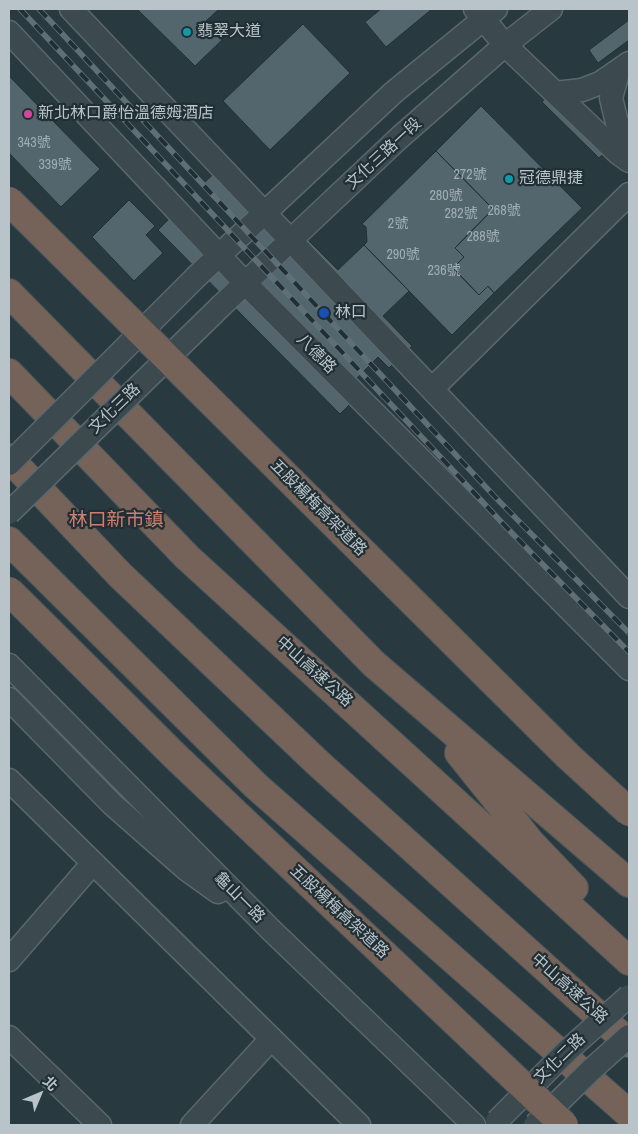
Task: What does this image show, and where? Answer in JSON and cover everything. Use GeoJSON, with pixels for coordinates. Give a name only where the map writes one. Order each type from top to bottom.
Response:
{"type":"FeatureCollection","features":[{"type":"Feature","properties":{"kind":"highway","name":"五股楊梅高架道路"},"geometry":{"type":"LineString","coordinates":[[9,201],[561,749],[629,812]]}},
{"type":"Feature","properties":{"kind":"highway"},"geometry":{"type":"LineString","coordinates":[[9,293],[374,664],[629,883]]}},
{"type":"Feature","properties":{"kind":"highway","name":"中山高速公路"},"geometry":{"type":"LineString","coordinates":[[9,373],[188,557],[629,961]]}},
{"type":"Feature","properties":{"kind":"highway","name":"中山高速公路"},"geometry":{"type":"LineString","coordinates":[[9,458],[120,575],[319,764],[629,1043]]}},
{"type":"Feature","properties":{"kind":"highway"},"geometry":{"type":"LineString","coordinates":[[9,541],[256,786],[629,1114]]}},
{"type":"Feature","properties":{"kind":"highway","name":"五股楊梅高架道路"},"geometry":{"type":"LineString","coordinates":[[9,591],[176,757],[564,1125]]}},
{"type":"Feature","properties":{"kind":"highway"},"geometry":{"type":"LineString","coordinates":[[418,703],[531,843],[629,941]]}},
{"type":"Feature","properties":{"kind":"street"},"geometry":{"type":"LineString","coordinates":[[71,9],[629,597]]}},
{"type":"Feature","properties":{"kind":"street","name":"文化三路一段"},"geometry":{"type":"LineString","coordinates":[[222,305],[399,138],[505,45],[551,9]]}},
{"type":"Feature","properties":{"kind":"street"},"geometry":{"type":"LineString","coordinates":[[9,464],[197,276],[220,257],[394,92],[485,12],[505,45],[618,154],[629,161]]}},
{"type":"Feature","properties":{"kind":"street","name":"八德路"},"geometry":{"type":"LineString","coordinates":[[9,32],[246,284],[629,669]]}},
{"type":"Feature","properties":{"kind":"street"},"geometry":{"type":"LineString","coordinates":[[555,93],[582,90],[600,84],[623,68]]}},
{"type":"Feature","properties":{"kind":"street"},"geometry":{"type":"LineString","coordinates":[[623,68],[611,98],[617,123],[629,134]]}},
{"type":"Feature","properties":{"kind":"street"},"geometry":{"type":"LineString","coordinates":[[432,389],[629,194]]}},
{"type":"Feature","properties":{"kind":"street","name":"文化三路"},"geometry":{"type":"LineString","coordinates":[[9,513],[222,305]]}},
{"type":"Feature","properties":{"kind":"street","name":"龜山一路"},"geometry":{"type":"LineString","coordinates":[[9,665],[271,930],[474,1125]]}},
{"type":"Feature","properties":{"kind":"street"},"geometry":{"type":"LineString","coordinates":[[9,700],[112,804],[186,869],[271,930]]}},
{"type":"Feature","properties":{"kind":"street"},"geometry":{"type":"LineString","coordinates":[[9,780],[359,1125]]}},
{"type":"Feature","properties":{"kind":"street"},"geometry":{"type":"LineString","coordinates":[[9,960],[93,863]]}},
{"type":"Feature","properties":{"kind":"street","name":"文化二路"},"geometry":{"type":"LineString","coordinates":[[495,1123],[568,1050],[629,996]]}},
{"type":"Feature","properties":{"kind":"street","name":"文化二路"},"geometry":{"type":"LineString","coordinates":[[535,1125],[629,1036]]}},
{"type":"Feature","properties":{"kind":"street"},"geometry":{"type":"LineString","coordinates":[[9,1037],[100,1125]]}},
{"type":"Feature","properties":{"kind":"street"},"geometry":{"type":"LineString","coordinates":[[192,1125],[272,1039]]}},
{"type":"Feature","properties":{"kind":"building","name":"翡翠大道"},"geometry":{"type":"Polygon","coordinates":[[[137,9],[219,9],[204,23],[222,40],[195,66],[137,9]]]}},
{"type":"Feature","properties":{"kind":"building"},"geometry":{"type":"Polygon","coordinates":[[[381,9],[432,9],[386,47],[365,22],[381,9]]]}},
{"type":"Feature","properties":{"kind":"building"},"geometry":{"type":"Polygon","coordinates":[[[629,20],[629,40],[598,63],[589,50],[629,20]]]}},
{"type":"Feature","properties":{"kind":"building"},"geometry":{"type":"Polygon","coordinates":[[[303,24],[350,73],[270,150],[223,101],[303,24]]]}},
{"type":"Feature","properties":{"kind":"building","name":"新北林口爵怡溫德姆酒店"},"geometry":{"type":"Polygon","coordinates":[[[9,76],[100,169],[61,207],[9,153],[9,76]]]}},
{"type":"Feature","properties":{"kind":"building"},"geometry":{"type":"Polygon","coordinates":[[[551,93],[608,149],[599,158],[542,102],[551,93]]]}},
{"type":"Feature","properties":{"kind":"building","name":"冠德鼎捷"},"geometry":{"type":"Polygon","coordinates":[[[481,106],[582,208],[494,293],[488,286],[479,295],[453,268],[464,257],[455,248],[493,209],[436,151],[481,106]]]}},
{"type":"Feature","properties":{"kind":"building"},"geometry":{"type":"Polygon","coordinates":[[[436,151],[493,209],[455,248],[464,257],[453,268],[479,295],[488,286],[494,293],[452,335],[364,245],[367,242],[366,227],[362,224],[436,151]]]}},
{"type":"Feature","properties":{"kind":"building"},"geometry":{"type":"Polygon","coordinates":[[[228,160],[338,270],[364,245],[409,291],[383,316],[412,346],[389,368],[378,357],[351,384],[360,394],[340,414],[158,230],[183,205],[247,270],[268,250],[203,184],[228,160]]]}},
{"type":"Feature","properties":{"kind":"building"},"geometry":{"type":"Polygon","coordinates":[[[129,200],[155,226],[146,235],[163,253],[134,281],[92,237],[129,200]]]}},
{"type":"Feature","properties":{"kind":"railway"},"geometry":{"type":"LineString","coordinates":[[20,9],[508,529],[629,652]]}},
{"type":"Feature","properties":{"kind":"railway"},"geometry":{"type":"LineString","coordinates":[[39,9],[497,499],[629,633]]}},
{"type":"Feature","properties":{"kind":"place","name":"翡翠大道"},"geometry":{"type":"Point","coordinates":[187,32]}},
{"type":"Feature","properties":{"kind":"place","name":"新北林口爵怡溫德姆酒店"},"geometry":{"type":"Point","coordinates":[28,114]}},
{"type":"Feature","properties":{"kind":"place","name":"冠德鼎捷"},"geometry":{"type":"Point","coordinates":[509,179]}},
{"type":"Feature","properties":{"kind":"place","name":"林口"},"geometry":{"type":"Point","coordinates":[324,313]}},
{"type":"Feature","properties":{"kind":"district","name":"林口新市鎮"},"geometry":{"type":"Point","coordinates":[116,521]}}]}
